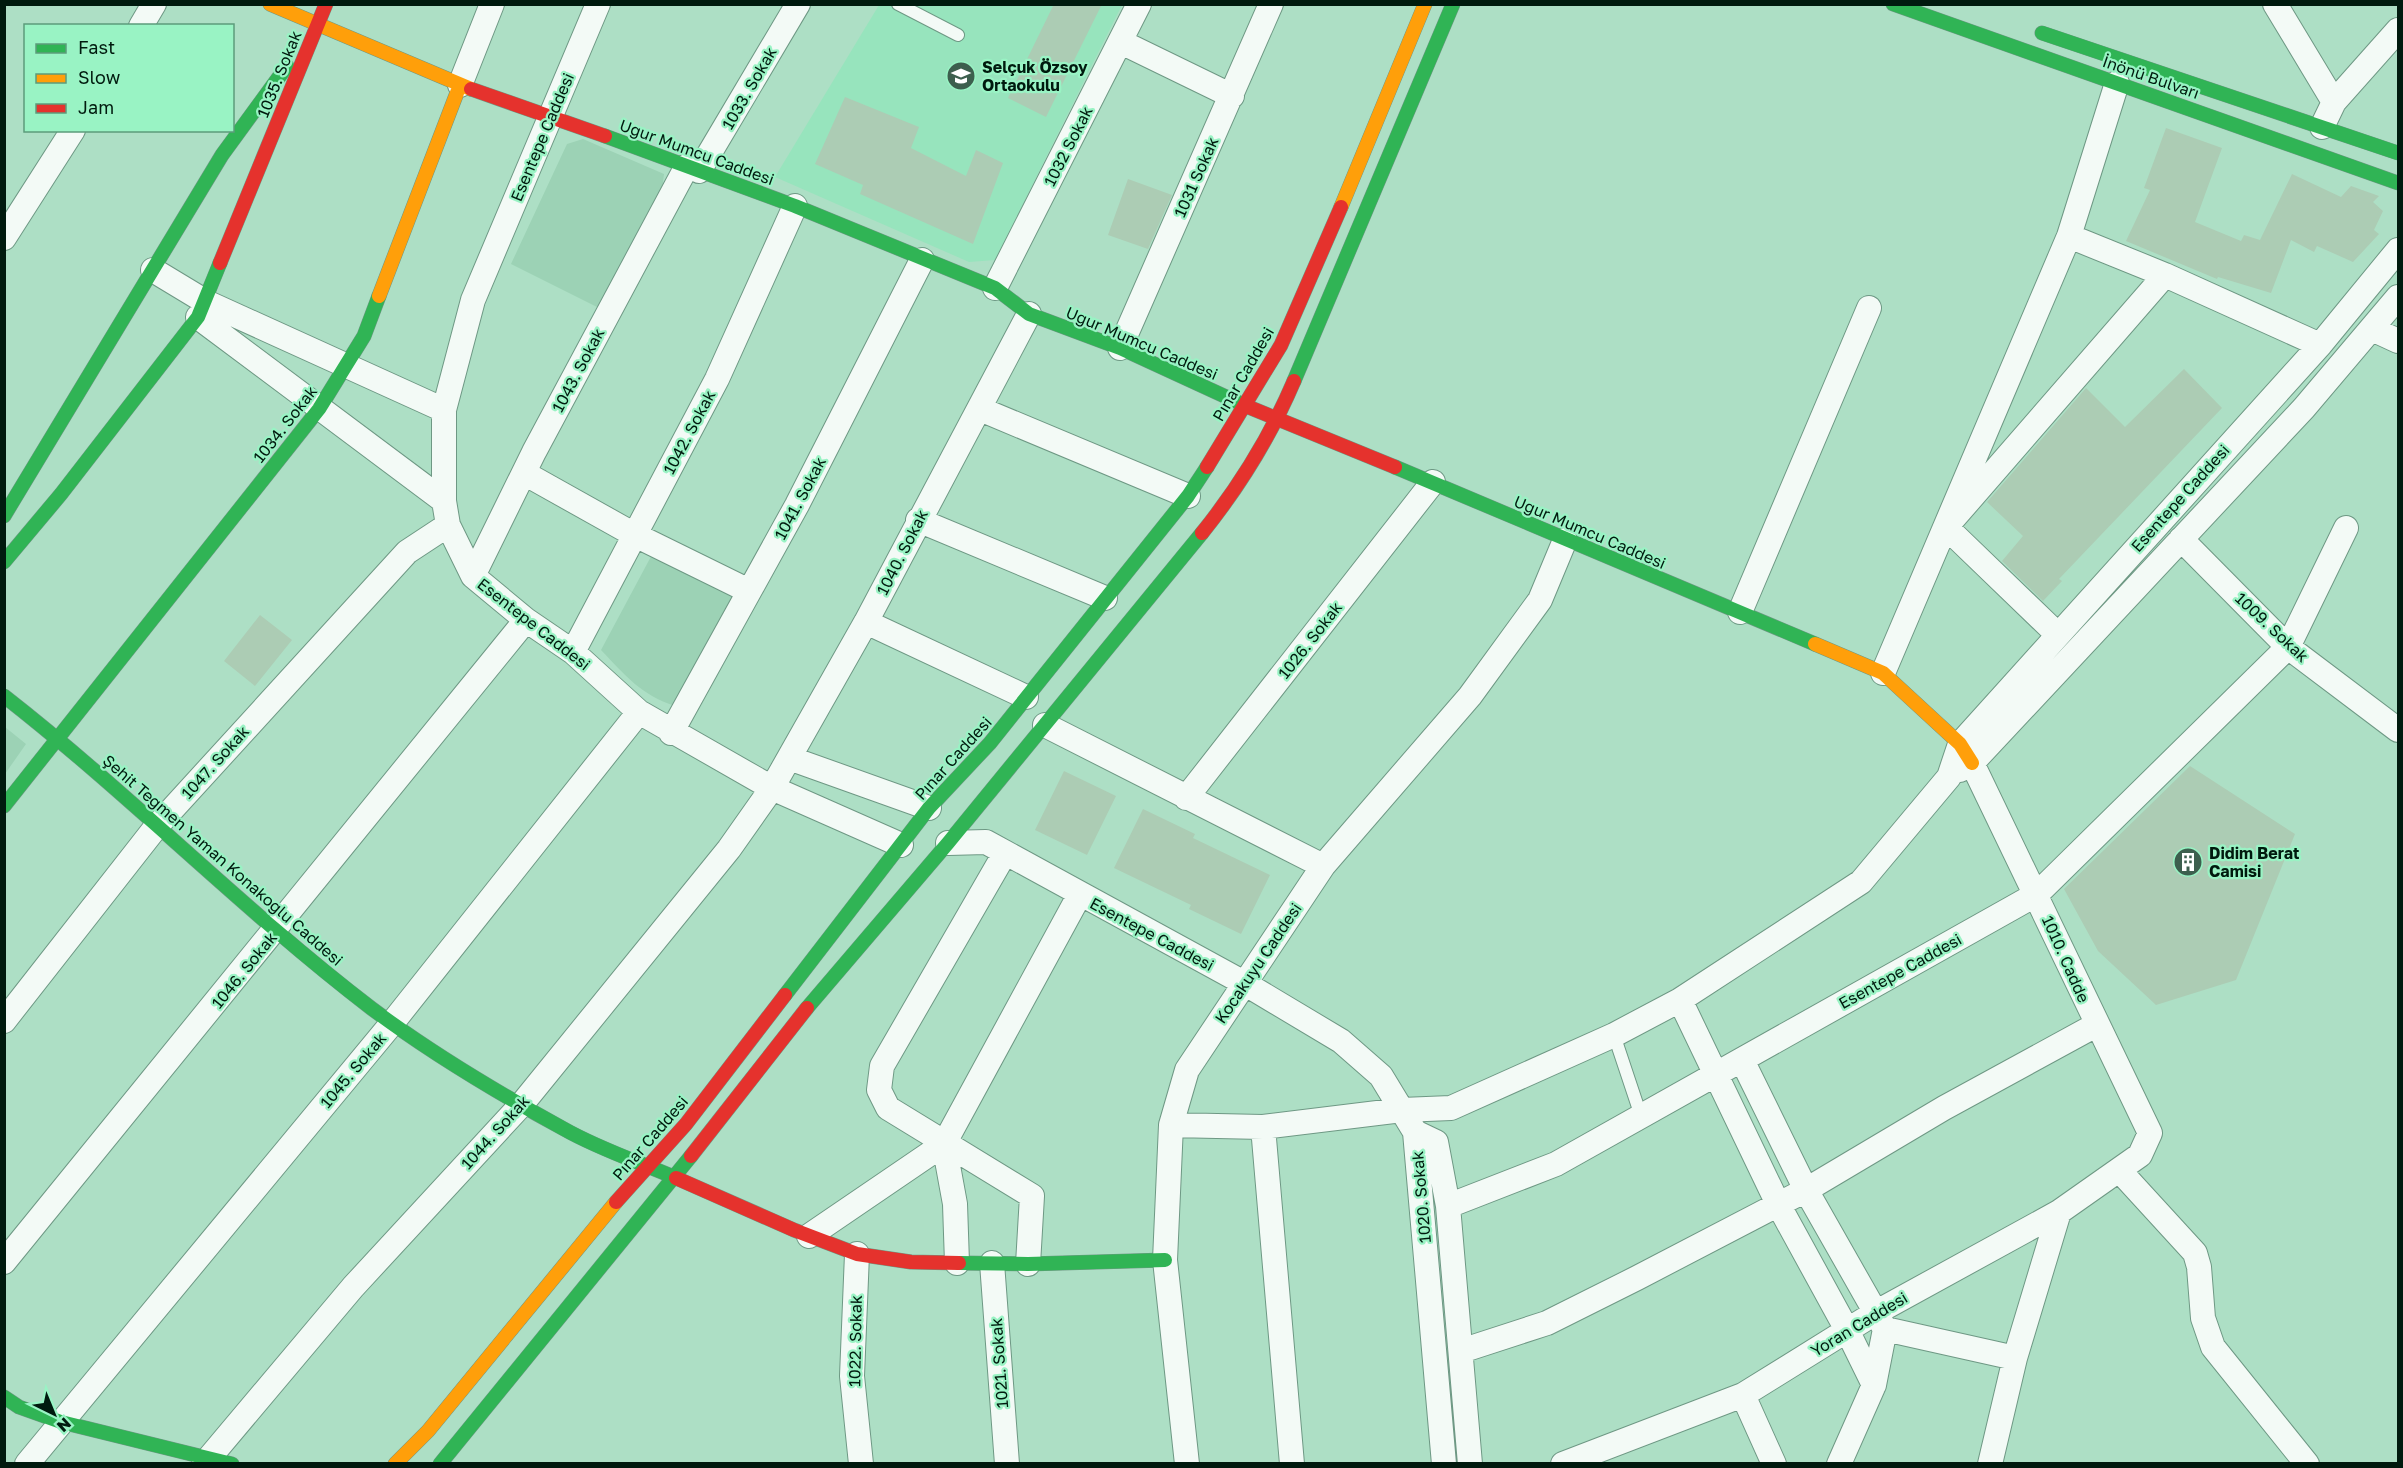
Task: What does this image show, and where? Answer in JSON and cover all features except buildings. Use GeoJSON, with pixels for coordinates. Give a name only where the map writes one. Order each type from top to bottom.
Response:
{"type":"FeatureCollection","features":[{"type":"Feature","properties":{"kind":"street"},"geometry":{"type":"LineString","coordinates":[[142,24],[154,4]]}},
{"type":"Feature","properties":{"kind":"street","name":"Uğur Mumcu Caddesi"},"geometry":{"type":"LineString","coordinates":[[270,4],[316,26],[460,85],[552,116],[795,206],[995,288],[1029,314],[1120,348],[1277,420],[1433,482],[1564,540],[1883,673],[1966,753]]}},
{"type":"Feature","properties":{"kind":"street"},"geometry":{"type":"LineString","coordinates":[[316,26],[326,4]]}},
{"type":"Feature","properties":{"kind":"street"},"geometry":{"type":"LineString","coordinates":[[460,85],[492,4]]}},
{"type":"Feature","properties":{"kind":"street","name":"Esentepe Caddesi"},"geometry":{"type":"LineString","coordinates":[[598,4],[473,300],[444,410],[444,501],[448,525],[473,576],[526,620],[573,652],[639,712],[671,733],[772,788],[901,845]]}},
{"type":"Feature","properties":{"kind":"street","name":"1033. Sokak"},"geometry":{"type":"LineString","coordinates":[[693,169],[798,4]]}},
{"type":"Feature","properties":{"kind":"street","name":"1032 Sokak"},"geometry":{"type":"LineString","coordinates":[[995,288],[1139,4]]}},
{"type":"Feature","properties":{"kind":"street","name":"1031 Sokak"},"geometry":{"type":"LineString","coordinates":[[1120,348],[1271,4]]}},
{"type":"Feature","properties":{"kind":"street","name":"Pınar Caddesi"},"geometry":{"type":"LineString","coordinates":[[395,1464],[428,1431],[646,1166],[686,1124],[929,808],[990,743],[1188,496],[1247,405],[1281,345],[1363,157],[1425,4]]}},
{"type":"Feature","properties":{"kind":"street"},"geometry":{"type":"LineString","coordinates":[[440,1464],[674,1178],[813,1000],[948,843],[1220,511],[1277,420],[1452,4]]}},
{"type":"Feature","properties":{"kind":"street","name":"İnönü Bulvarı"},"geometry":{"type":"LineString","coordinates":[[1893,4],[2398,183]]}},
{"type":"Feature","properties":{"kind":"street"},"geometry":{"type":"LineString","coordinates":[[2275,4],[2334,102]]}},
{"type":"Feature","properties":{"kind":"street","name":"1035. Sokak"},"geometry":{"type":"LineString","coordinates":[[4,516],[222,155],[316,26]]}},
{"type":"Feature","properties":{"kind":"street","name":"1035. Sokak"},"geometry":{"type":"LineString","coordinates":[[4,562],[62,494],[202,310],[316,26]]}},
{"type":"Feature","properties":{"kind":"street","name":"İnönü Bulvarı"},"geometry":{"type":"LineString","coordinates":[[2027,28],[2398,153]]}},
{"type":"Feature","properties":{"kind":"street"},"geometry":{"type":"LineString","coordinates":[[2322,128],[2334,102],[2398,30]]}},
{"type":"Feature","properties":{"kind":"street"},"geometry":{"type":"LineString","coordinates":[[1121,42],[1232,96]]}},
{"type":"Feature","properties":{"kind":"street"},"geometry":{"type":"LineString","coordinates":[[1883,673],[2069,236],[2117,83]]}},
{"type":"Feature","properties":{"kind":"street","name":"1034. Sokak"},"geometry":{"type":"LineString","coordinates":[[4,806],[319,409],[346,367],[364,336],[460,85]]}},
{"type":"Feature","properties":{"kind":"street"},"geometry":{"type":"LineString","coordinates":[[4,238],[72,132]]}},
{"type":"Feature","properties":{"kind":"street","name":"1043. Sokak"},"geometry":{"type":"LineString","coordinates":[[473,576],[524,473],[693,169]]}},
{"type":"Feature","properties":{"kind":"street","name":"1042. Sokak"},"geometry":{"type":"LineString","coordinates":[[573,652],[633,534],[717,379],[795,206]]}},
{"type":"Feature","properties":{"kind":"street"},"geometry":{"type":"LineString","coordinates":[[2069,236],[2165,275],[2320,345]]}},
{"type":"Feature","properties":{"kind":"street","name":"Esentepe Caddesi"},"geometry":{"type":"LineString","coordinates":[[1966,753],[2057,634],[2320,345],[2398,250]]}},
{"type":"Feature","properties":{"kind":"street","name":"1041. Sokak"},"geometry":{"type":"LineString","coordinates":[[671,733],[797,505],[922,260]]}},
{"type":"Feature","properties":{"kind":"street"},"geometry":{"type":"LineString","coordinates":[[153,270],[319,409],[444,501]]}},
{"type":"Feature","properties":{"kind":"street"},"geometry":{"type":"LineString","coordinates":[[1946,527],[2165,275]]}},
{"type":"Feature","properties":{"kind":"street","name":"Esentepe Caddesi"},"geometry":{"type":"LineString","coordinates":[[1966,753],[2181,539],[2304,408],[2398,297]]}},
{"type":"Feature","properties":{"kind":"street"},"geometry":{"type":"LineString","coordinates":[[1740,612],[1869,308]]}},
{"type":"Feature","properties":{"kind":"street"},"geometry":{"type":"LineString","coordinates":[[202,310],[346,367],[444,410]]}},
{"type":"Feature","properties":{"kind":"street","name":"1040. Sokak"},"geometry":{"type":"LineString","coordinates":[[772,788],[866,622],[1029,314]]}},
{"type":"Feature","properties":{"kind":"street"},"geometry":{"type":"LineString","coordinates":[[2372,329],[2398,340]]}},
{"type":"Feature","properties":{"kind":"street"},"geometry":{"type":"LineString","coordinates":[[980,409],[1188,496]]}},
{"type":"Feature","properties":{"kind":"street"},"geometry":{"type":"LineString","coordinates":[[524,473],[633,534],[749,591]]}},
{"type":"Feature","properties":{"kind":"street","name":"1026. Sokak"},"geometry":{"type":"LineString","coordinates":[[1186,798],[1433,482]]}},
{"type":"Feature","properties":{"kind":"street"},"geometry":{"type":"LineString","coordinates":[[918,520],[1105,598]]}},
{"type":"Feature","properties":{"kind":"street","name":"1047. Sokak"},"geometry":{"type":"LineString","coordinates":[[4,1021],[156,827],[407,552],[448,525]]}},
{"type":"Feature","properties":{"kind":"street"},"geometry":{"type":"LineString","coordinates":[[1946,527],[2057,634]]}},
{"type":"Feature","properties":{"kind":"street","name":"Esentepe Caddesi"},"geometry":{"type":"LineString","coordinates":[[1448,1206],[1556,1164],[2037,894],[2288,647],[2346,528]]}},
{"type":"Feature","properties":{"kind":"street","name":"1009. Sokak"},"geometry":{"type":"LineString","coordinates":[[2181,539],[2288,647],[2398,730]]}},
{"type":"Feature","properties":{"kind":"street","name":"Kocakuyu Caddesi"},"geometry":{"type":"LineString","coordinates":[[1187,1464],[1165,1260],[1171,1125],[1186,1070],[1323,866],[1470,696],[1540,600],[1564,540]]}},
{"type":"Feature","properties":{"kind":"street","name":"1046. Sokak"},"geometry":{"type":"LineString","coordinates":[[4,1262],[526,620]]}},
{"type":"Feature","properties":{"kind":"street"},"geometry":{"type":"LineString","coordinates":[[866,622],[1026,697]]}},
{"type":"Feature","properties":{"kind":"street","name":"Şehit Teğmen Yaman Konakoğlu Caddesi"},"geometry":{"type":"LineString","coordinates":[[4,696],[59,739],[275,931],[393,1022],[565,1130],[809,1236],[857,1254],[911,1262],[957,1263],[1028,1264],[1165,1260]]}},
{"type":"Feature","properties":{"kind":"street","name":"1045. Sokak"},"geometry":{"type":"LineString","coordinates":[[27,1464],[393,1022],[639,712]]}},
{"type":"Feature","properties":{"kind":"street"},"geometry":{"type":"LineString","coordinates":[[1045,725],[1323,866]]}},
{"type":"Feature","properties":{"kind":"street"},"geometry":{"type":"LineString","coordinates":[[1171,1125],[1263,1127],[1402,1110],[1451,1108],[1614,1035],[1680,1000],[1861,882],[1949,777],[1966,753]]}},
{"type":"Feature","properties":{"kind":"street","name":"1010. Cadde"},"geometry":{"type":"LineString","coordinates":[[1966,753],[2037,894],[2096,1025],[2150,1133],[2140,1155]]}},
{"type":"Feature","properties":{"kind":"street"},"geometry":{"type":"LineString","coordinates":[[789,758],[929,808],[948,843]]}},
{"type":"Feature","properties":{"kind":"street","name":"1044. Sokak"},"geometry":{"type":"LineString","coordinates":[[206,1461],[352,1287],[522,1104],[729,849],[772,788]]}},
{"type":"Feature","properties":{"kind":"street","name":"Esentepe Caddesi"},"geometry":{"type":"LineString","coordinates":[[948,843],[986,842],[1244,983],[1341,1041],[1381,1076],[1415,1132]]}},
{"type":"Feature","properties":{"kind":"street"},"geometry":{"type":"LineString","coordinates":[[901,845],[948,843]]}},
{"type":"Feature","properties":{"kind":"street"},"geometry":{"type":"LineString","coordinates":[[1005,853],[882,1066],[879,1090],[888,1108],[1032,1196],[1028,1264]]}},
{"type":"Feature","properties":{"kind":"street"},"geometry":{"type":"LineString","coordinates":[[809,1236],[944,1144],[1080,894]]}},
{"type":"Feature","properties":{"kind":"street"},"geometry":{"type":"LineString","coordinates":[[1680,1000],[1778,1204],[1847,1330],[1874,1385]]}},
{"type":"Feature","properties":{"kind":"street"},"geometry":{"type":"LineString","coordinates":[[1461,1351],[1547,1323],[1806,1190],[1944,1108],[2096,1025]]}},
{"type":"Feature","properties":{"kind":"street"},"geometry":{"type":"LineString","coordinates":[[1742,1059],[1806,1190],[1880,1321],[1874,1385],[1839,1464]]}},
{"type":"Feature","properties":{"kind":"street"},"geometry":{"type":"LineString","coordinates":[[1263,1127],[1292,1464]]}},
{"type":"Feature","properties":{"kind":"street","name":"1020. Sokak"},"geometry":{"type":"LineString","coordinates":[[1415,1132],[1436,1142],[1448,1206],[1470,1464]]}},
{"type":"Feature","properties":{"kind":"street","name":"1020. Sokak"},"geometry":{"type":"LineString","coordinates":[[1415,1132],[1444,1464]]}},
{"type":"Feature","properties":{"kind":"street"},"geometry":{"type":"LineString","coordinates":[[944,1144],[956,1204],[957,1263]]}},
{"type":"Feature","properties":{"kind":"street","name":"Yoran Caddesi"},"geometry":{"type":"LineString","coordinates":[[1563,1464],[1743,1395],[1847,1330],[1880,1321],[2059,1212],[2140,1155]]}},
{"type":"Feature","properties":{"kind":"street"},"geometry":{"type":"LineString","coordinates":[[2119,1170],[2195,1252],[2199,1267],[2203,1318],[2212,1347],[2307,1464]]}},
{"type":"Feature","properties":{"kind":"street"},"geometry":{"type":"LineString","coordinates":[[1990,1464],[2015,1358],[2059,1212]]}},
{"type":"Feature","properties":{"kind":"street","name":"1022. Sokak"},"geometry":{"type":"LineString","coordinates":[[857,1254],[852,1376],[861,1464]]}},
{"type":"Feature","properties":{"kind":"street","name":"1021. Sokak"},"geometry":{"type":"LineString","coordinates":[[992,1263],[1007,1464]]}},
{"type":"Feature","properties":{"kind":"street"},"geometry":{"type":"LineString","coordinates":[[1880,1321],[2015,1358]]}},
{"type":"Feature","properties":{"kind":"street"},"geometry":{"type":"LineString","coordinates":[[1743,1395],[1774,1464]]}},
{"type":"Feature","properties":{"kind":"street"},"geometry":{"type":"LineString","coordinates":[[4,1397],[19,1407],[61,1422],[206,1461],[232,1464]]}},
{"type":"Feature","properties":{"kind":"lane"},"geometry":{"type":"LineString","coordinates":[[898,4],[958,35]]}},
{"type":"Feature","properties":{"kind":"lane"},"geometry":{"type":"LineString","coordinates":[[1614,1035],[1641,1116]]}},
{"type":"Feature","properties":{"kind":"shaded area","name":"Selçuk Özsoy Ortaokulu"},"geometry":{"type":"Polygon","coordinates":[[[879,5],[1122,5],[995,260],[969,262],[775,177],[879,5]]]}},
{"type":"Feature","properties":{"kind":"shaded area"},"geometry":{"type":"Polygon","coordinates":[[[583,139],[664,174],[662,190],[599,308],[511,264],[567,144],[583,139]]]}},
{"type":"Feature","properties":{"kind":"shaded area"},"geometry":{"type":"Polygon","coordinates":[[[655,549],[737,592],[675,706],[643,690],[601,650],[655,549]]]}},
{"type":"Feature","properties":{"kind":"shaded area"},"geometry":{"type":"Polygon","coordinates":[[[5,727],[26,744],[5,774],[5,727]]]}},
{"type":"Feature","properties":{"kind":"traffic: fast"},"geometry":{"type":"LineString","coordinates":[[1294,381],[1453,4]]}},
{"type":"Feature","properties":{"kind":"traffic: fast"},"geometry":{"type":"LineString","coordinates":[[1893,4],[2398,183]]}},
{"type":"Feature","properties":{"kind":"traffic: fast"},"geometry":{"type":"LineString","coordinates":[[2042,33],[2398,153]]}},
{"type":"Feature","properties":{"kind":"traffic: fast"},"geometry":{"type":"LineString","coordinates":[[4,516],[222,155],[287,66]]}},
{"type":"Feature","properties":{"kind":"traffic: fast"},"geometry":{"type":"LineString","coordinates":[[605,136],[795,206],[995,288],[1029,314],[1120,348],[1246,406]]}},
{"type":"Feature","properties":{"kind":"traffic: fast"},"geometry":{"type":"LineString","coordinates":[[4,562],[61,494],[198,317],[220,263]]}},
{"type":"Feature","properties":{"kind":"traffic: fast"},"geometry":{"type":"LineString","coordinates":[[4,806],[319,409],[364,336],[379,296]]}},
{"type":"Feature","properties":{"kind":"traffic: fast"},"geometry":{"type":"LineString","coordinates":[[785,995],[929,808],[990,743],[1188,496],[1207,467]]}},
{"type":"Feature","properties":{"kind":"traffic: fast"},"geometry":{"type":"LineString","coordinates":[[1395,467],[1815,644]]}},
{"type":"Feature","properties":{"kind":"traffic: fast"},"geometry":{"type":"LineString","coordinates":[[807,1008],[948,843],[1202,533]]}},
{"type":"Feature","properties":{"kind":"traffic: fast"},"geometry":{"type":"LineString","coordinates":[[4,696],[97,773],[324,971],[394,1025],[465,1072],[564,1129],[605,1149],[676,1178]]}},
{"type":"Feature","properties":{"kind":"traffic: fast"},"geometry":{"type":"LineString","coordinates":[[440,1464],[691,1156]]}},
{"type":"Feature","properties":{"kind":"traffic: fast"},"geometry":{"type":"LineString","coordinates":[[959,1263],[1028,1264],[1165,1260]]}},
{"type":"Feature","properties":{"kind":"traffic: fast"},"geometry":{"type":"LineString","coordinates":[[4,1397],[19,1407],[61,1422],[232,1464]]}},
{"type":"Feature","properties":{"kind":"traffic: slow"},"geometry":{"type":"LineString","coordinates":[[270,4],[471,89]]}},
{"type":"Feature","properties":{"kind":"traffic: slow"},"geometry":{"type":"LineString","coordinates":[[1341,207],[1425,4]]}},
{"type":"Feature","properties":{"kind":"traffic: slow"},"geometry":{"type":"LineString","coordinates":[[379,296],[460,85]]}},
{"type":"Feature","properties":{"kind":"traffic: slow"},"geometry":{"type":"LineString","coordinates":[[1815,644],[1883,673],[1960,744],[1972,763]]}},
{"type":"Feature","properties":{"kind":"traffic: slow"},"geometry":{"type":"LineString","coordinates":[[395,1464],[428,1431],[616,1202]]}},
{"type":"Feature","properties":{"kind":"traffic: jam"},"geometry":{"type":"LineString","coordinates":[[220,263],[326,4]]}},
{"type":"Feature","properties":{"kind":"traffic: jam"},"geometry":{"type":"LineString","coordinates":[[471,89],[605,136]]}},
{"type":"Feature","properties":{"kind":"traffic: jam"},"geometry":{"type":"LineString","coordinates":[[1207,467],[1281,345],[1341,207]]}},
{"type":"Feature","properties":{"kind":"traffic: jam"},"geometry":{"type":"LineString","coordinates":[[1202,533],[1253,460],[1294,381]]}},
{"type":"Feature","properties":{"kind":"traffic: jam"},"geometry":{"type":"LineString","coordinates":[[1246,406],[1395,467]]}},
{"type":"Feature","properties":{"kind":"traffic: jam"},"geometry":{"type":"LineString","coordinates":[[616,1202],[686,1124],[785,995]]}},
{"type":"Feature","properties":{"kind":"traffic: jam"},"geometry":{"type":"LineString","coordinates":[[691,1156],[807,1008]]}},
{"type":"Feature","properties":{"kind":"traffic: jam"},"geometry":{"type":"LineString","coordinates":[[676,1178],[794,1230],[857,1254],[911,1262],[959,1263]]}},
{"type":"Feature","properties":{"kind":"place","name":"Selçuk Özsoy Ortaokulu"},"geometry":{"type":"Point","coordinates":[961,76]}},
{"type":"Feature","properties":{"kind":"place","name":"Didim Berat Camisi"},"geometry":{"type":"Point","coordinates":[2188,862]}}]}
